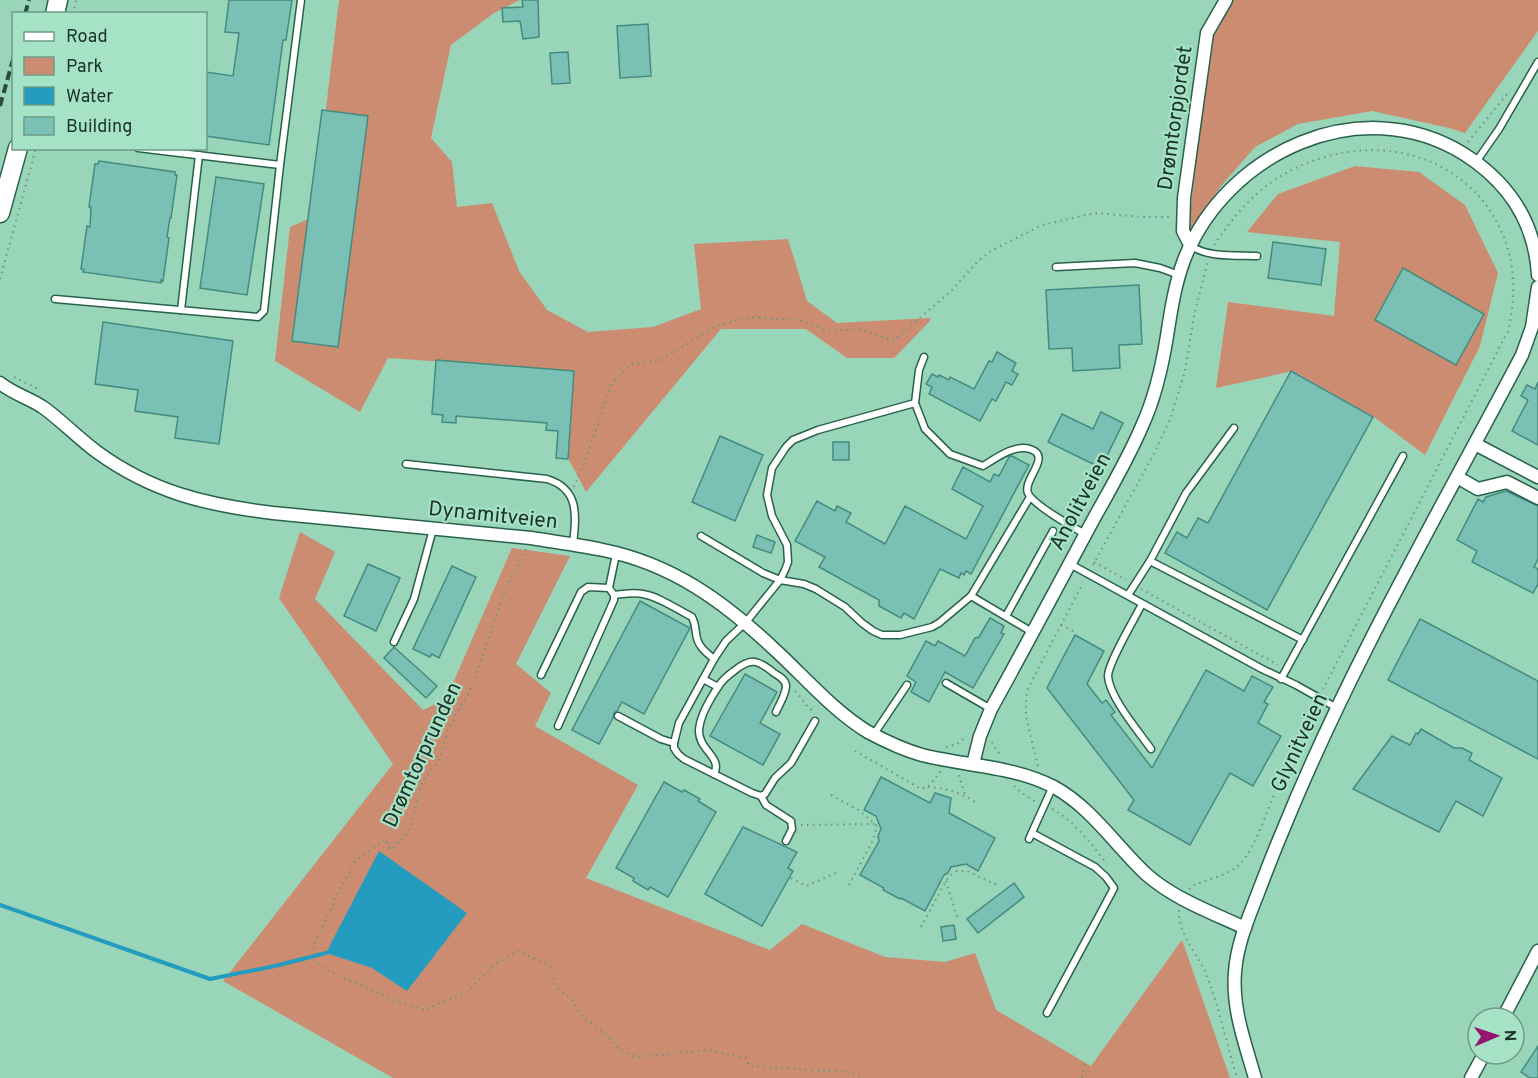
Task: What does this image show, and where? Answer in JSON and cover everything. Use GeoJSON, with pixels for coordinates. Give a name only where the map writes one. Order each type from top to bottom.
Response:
{"type":"FeatureCollection","features":[{"type":"Feature","properties":{"kind":"main road"},"geometry":{"type":"LineString","coordinates":[[0,213],[17,150]]}},
{"type":"Feature","properties":{"kind":"street","name":"Drømtorpjordet"},"geometry":{"type":"LineString","coordinates":[[1191,245],[1183,231],[1184,198],[1207,33],[1226,0]]}},
{"type":"Feature","properties":{"kind":"street"},"geometry":{"type":"LineString","coordinates":[[1191,245],[1216,206],[1236,184],[1267,159],[1299,143],[1341,131],[1367,128],[1389,129],[1427,137],[1460,151],[1497,179],[1524,218],[1536,249],[1538,275]]}},
{"type":"Feature","properties":{"kind":"street","name":"Anolitveien"},"geometry":{"type":"LineString","coordinates":[[973,764],[980,736],[991,709],[1135,443],[1150,406],[1162,362],[1174,293],[1191,245]]}},
{"type":"Feature","properties":{"kind":"street","name":"Glynitveien"},"geometry":{"type":"LineString","coordinates":[[1255,1078],[1241,1033],[1234,996],[1237,958],[1245,927],[1289,814],[1337,708],[1414,556],[1525,348],[1534,320],[1538,288]]}},
{"type":"Feature","properties":{"kind":"street","name":"Dynamitveien"},"geometry":{"type":"LineString","coordinates":[[2,386],[42,406],[107,459],[142,479],[181,495],[213,504],[249,510],[531,538],[616,553],[649,564],[681,578],[716,599],[746,622],[840,711],[874,734],[942,765],[973,764],[1025,775],[1037,774]]}},
{"type":"Feature","properties":{"kind":"street"},"geometry":{"type":"LineString","coordinates":[[1475,444],[1538,477]]}},
{"type":"Feature","properties":{"kind":"street"},"geometry":{"type":"LineString","coordinates":[[1464,481],[1478,489],[1507,482],[1538,498]]}},
{"type":"Feature","properties":{"kind":"street"},"geometry":{"type":"LineString","coordinates":[[1037,774],[1065,793],[1087,812],[1133,861],[1159,884],[1184,900],[1245,927]]}},
{"type":"Feature","properties":{"kind":"street"},"geometry":{"type":"LineString","coordinates":[[1509,1006],[1538,951]]}},
{"type":"Feature","properties":{"kind":"lane"},"geometry":{"type":"LineString","coordinates":[[55,299],[258,317],[264,311],[301,0]]}},
{"type":"Feature","properties":{"kind":"lane"},"geometry":{"type":"LineString","coordinates":[[1476,162],[1506,119],[1538,62]]}},
{"type":"Feature","properties":{"kind":"lane"},"geometry":{"type":"LineString","coordinates":[[153,150],[280,165]]}},
{"type":"Feature","properties":{"kind":"lane"},"geometry":{"type":"LineString","coordinates":[[181,310],[199,156]]}},
{"type":"Feature","properties":{"kind":"lane"},"geometry":{"type":"LineString","coordinates":[[1191,245],[1197,250],[1210,253],[1257,256]]}},
{"type":"Feature","properties":{"kind":"lane"},"geometry":{"type":"LineString","coordinates":[[1056,267],[1135,263],[1179,275]]}},
{"type":"Feature","properties":{"kind":"lane"},"geometry":{"type":"LineString","coordinates":[[924,357],[919,370],[915,403],[925,429],[950,454],[983,466],[1015,449],[1023,447],[1036,451],[1039,455],[1039,462],[1027,488],[1030,497],[1085,534]]}},
{"type":"Feature","properties":{"kind":"lane"},"geometry":{"type":"LineString","coordinates":[[786,841],[792,825],[788,818],[766,806],[761,796],[694,765],[678,754],[674,743],[679,723],[714,658],[780,579],[788,562],[787,545],[772,516],[766,495],[772,468],[786,447],[793,441],[818,430],[915,403]]}},
{"type":"Feature","properties":{"kind":"lane"},"geometry":{"type":"LineString","coordinates":[[1128,595],[1150,561],[1186,493],[1234,428]]}},
{"type":"Feature","properties":{"kind":"lane"},"geometry":{"type":"LineString","coordinates":[[1281,679],[1403,456]]}},
{"type":"Feature","properties":{"kind":"lane"},"geometry":{"type":"LineString","coordinates":[[406,464],[547,479],[562,485],[574,504],[573,544]]}},
{"type":"Feature","properties":{"kind":"lane"},"geometry":{"type":"LineString","coordinates":[[701,536],[763,573],[816,589],[845,607],[873,631],[889,636],[900,635],[932,627],[971,596],[1030,497]]}},
{"type":"Feature","properties":{"kind":"lane"},"geometry":{"type":"LineString","coordinates":[[394,642],[414,599],[433,529]]}},
{"type":"Feature","properties":{"kind":"lane"},"geometry":{"type":"LineString","coordinates":[[1006,616],[1053,531]]}},
{"type":"Feature","properties":{"kind":"lane"},"geometry":{"type":"LineString","coordinates":[[558,726],[612,604],[614,595],[609,588],[616,553]]}},
{"type":"Feature","properties":{"kind":"lane"},"geometry":{"type":"LineString","coordinates":[[1150,561],[1303,640]]}},
{"type":"Feature","properties":{"kind":"lane"},"geometry":{"type":"LineString","coordinates":[[1069,564],[1337,708]]}},
{"type":"Feature","properties":{"kind":"lane"},"geometry":{"type":"LineString","coordinates":[[541,675],[581,592],[588,587],[609,588]]}},
{"type":"Feature","properties":{"kind":"lane"},"geometry":{"type":"LineString","coordinates":[[614,595],[645,594],[692,617],[700,646],[714,658]]}},
{"type":"Feature","properties":{"kind":"lane"},"geometry":{"type":"LineString","coordinates":[[971,596],[1033,632]]}},
{"type":"Feature","properties":{"kind":"lane"},"geometry":{"type":"LineString","coordinates":[[1142,604],[1108,674],[1110,684],[1122,709],[1151,749]]}},
{"type":"Feature","properties":{"kind":"lane"},"geometry":{"type":"LineString","coordinates":[[714,774],[717,769],[715,759],[706,751],[701,742],[699,730],[702,716],[724,678],[749,661],[764,665],[786,683],[776,712]]}},
{"type":"Feature","properties":{"kind":"lane"},"geometry":{"type":"LineString","coordinates":[[703,679],[718,687]]}},
{"type":"Feature","properties":{"kind":"lane"},"geometry":{"type":"LineString","coordinates":[[946,683],[991,709]]}},
{"type":"Feature","properties":{"kind":"lane"},"geometry":{"type":"LineString","coordinates":[[874,734],[907,685]]}},
{"type":"Feature","properties":{"kind":"lane"},"geometry":{"type":"LineString","coordinates":[[618,716],[661,739],[674,743]]}},
{"type":"Feature","properties":{"kind":"lane"},"geometry":{"type":"LineString","coordinates":[[761,796],[791,763],[817,718]]}},
{"type":"Feature","properties":{"kind":"lane"},"geometry":{"type":"LineString","coordinates":[[1047,1013],[1114,888],[1095,867],[1031,836],[1053,786]]}},
{"type":"Feature","properties":{"kind":"path"},"geometry":{"type":"LineString","coordinates":[[1460,151],[1508,92]]}},
{"type":"Feature","properties":{"kind":"path"},"geometry":{"type":"LineString","coordinates":[[0,279],[35,150]]}},
{"type":"Feature","properties":{"kind":"path"},"geometry":{"type":"LineString","coordinates":[[1037,774],[1037,759],[1026,717],[1026,698],[1033,679],[1155,452],[1171,417],[1185,371],[1196,306],[1210,253],[1229,224],[1249,200],[1295,168],[1332,155],[1356,151],[1377,150],[1422,157],[1449,168],[1483,195]]}},
{"type":"Feature","properties":{"kind":"path"},"geometry":{"type":"LineString","coordinates":[[570,495],[592,442],[612,383],[632,364],[661,360],[716,326],[751,316],[798,320],[829,331],[860,329],[892,341],[951,291],[976,262],[991,250],[1042,225],[1095,213],[1142,217],[1183,217]]}},
{"type":"Feature","properties":{"kind":"path"},"geometry":{"type":"LineString","coordinates":[[1517,285],[1517,291]]}},
{"type":"Feature","properties":{"kind":"path"},"geometry":{"type":"LineString","coordinates":[[1189,890],[1194,885],[1237,866],[1247,854],[1318,698],[1508,331],[1516,304]]}},
{"type":"Feature","properties":{"kind":"path"},"geometry":{"type":"LineString","coordinates":[[1439,466],[1445,470]]}},
{"type":"Feature","properties":{"kind":"path","name":"Drømtorprunden"},"geometry":{"type":"LineString","coordinates":[[531,538],[505,590],[483,656],[468,694],[449,727],[439,761],[422,782],[409,832],[391,850],[385,839],[356,861],[336,897],[315,944],[313,959],[326,970],[397,1001],[424,1010],[467,992],[495,964],[517,951],[543,962],[549,968],[557,988],[572,1000],[582,1017],[604,1032],[617,1047],[636,1057],[709,1050],[746,1058],[749,1066],[848,1072],[863,1078]]}},
{"type":"Feature","properties":{"kind":"path"},"geometry":{"type":"LineString","coordinates":[[1094,562],[1286,670]]}},
{"type":"Feature","properties":{"kind":"path"},"geometry":{"type":"LineString","coordinates":[[1061,625],[1077,633]]}},
{"type":"Feature","properties":{"kind":"path"},"geometry":{"type":"LineString","coordinates":[[786,683],[800,695],[817,718]]}},
{"type":"Feature","properties":{"kind":"path"},"geometry":{"type":"LineString","coordinates":[[855,751],[916,788],[940,788],[965,796],[975,802]]}},
{"type":"Feature","properties":{"kind":"path"},"geometry":{"type":"LineString","coordinates":[[928,787],[942,765]]}},
{"type":"Feature","properties":{"kind":"path"},"geometry":{"type":"LineString","coordinates":[[959,775],[965,796]]}},
{"type":"Feature","properties":{"kind":"path"},"geometry":{"type":"LineString","coordinates":[[1009,782],[1022,793],[1068,820],[1118,877],[1114,888]]}},
{"type":"Feature","properties":{"kind":"path"},"geometry":{"type":"LineString","coordinates":[[831,795],[860,811],[877,826],[874,838],[847,889]]}},
{"type":"Feature","properties":{"kind":"path"},"geometry":{"type":"LineString","coordinates":[[792,825],[876,825]]}},
{"type":"Feature","properties":{"kind":"path"},"geometry":{"type":"LineString","coordinates":[[921,927],[952,874],[968,871],[999,886]]}},
{"type":"Feature","properties":{"kind":"path"},"geometry":{"type":"LineString","coordinates":[[791,878],[806,886],[836,873]]}},
{"type":"Feature","properties":{"kind":"path"},"geometry":{"type":"LineString","coordinates":[[946,881],[958,920]]}},
{"type":"Feature","properties":{"kind":"path"},"geometry":{"type":"LineString","coordinates":[[1179,908],[1181,927],[1208,977],[1237,1078]]}},
{"type":"Feature","properties":{"kind":"path"},"geometry":{"type":"LineString","coordinates":[[1082,1078],[1085,1063]]}},
{"type":"Feature","properties":{"kind":"green space"},"geometry":{"type":"Polygon","coordinates":[[[339,0],[520,0],[494,13],[451,45],[431,138],[452,162],[457,207],[492,203],[519,271],[547,310],[588,332],[653,327],[701,309],[694,244],[788,239],[807,301],[837,323],[930,318],[930,321],[894,358],[847,358],[806,329],[721,329],[586,492],[568,458],[573,371],[388,358],[360,412],[275,361],[290,227],[313,217],[339,0]]]}},
{"type":"Feature","properties":{"kind":"green space"},"geometry":{"type":"Polygon","coordinates":[[[1234,0],[1538,0],[1538,31],[1465,133],[1372,111],[1298,124],[1255,147],[1221,186],[1188,232],[1213,35],[1234,0]]]}},
{"type":"Feature","properties":{"kind":"green space"},"geometry":{"type":"Polygon","coordinates":[[[1355,166],[1419,172],[1465,205],[1498,273],[1480,346],[1425,455],[1374,417],[1293,371],[1216,388],[1228,302],[1334,316],[1340,242],[1247,232],[1278,194],[1355,166]]]}},
{"type":"Feature","properties":{"kind":"green space"},"geometry":{"type":"Polygon","coordinates":[[[300,532],[335,552],[315,599],[423,710],[446,699],[512,548],[570,556],[516,664],[551,693],[535,726],[638,785],[586,878],[770,950],[802,924],[885,957],[945,962],[975,953],[996,1010],[1091,1066],[1182,940],[1230,1078],[393,1078],[223,981],[393,764],[279,598],[300,532]]]}},
{"type":"Feature","properties":{"kind":"water"},"geometry":{"type":"Polygon","coordinates":[[[379,851],[467,913],[407,991],[372,968],[326,953],[379,851]]]}},
{"type":"Feature","properties":{"kind":"building"},"geometry":{"type":"Polygon","coordinates":[[[229,0],[292,0],[286,40],[283,40],[269,145],[207,136],[207,72],[233,76],[239,33],[225,32],[229,0]]]}},
{"type":"Feature","properties":{"kind":"building"},"geometry":{"type":"Polygon","coordinates":[[[522,0],[538,0],[539,37],[523,39],[520,21],[503,22],[502,8],[523,7],[522,0]]]}},
{"type":"Feature","properties":{"kind":"building"},"geometry":{"type":"Polygon","coordinates":[[[648,24],[651,76],[620,78],[617,26],[648,24]]]}},
{"type":"Feature","properties":{"kind":"building"},"geometry":{"type":"Polygon","coordinates":[[[568,52],[570,83],[552,84],[550,53],[568,52]]]}},
{"type":"Feature","properties":{"kind":"building"},"geometry":{"type":"Polygon","coordinates":[[[322,110],[368,116],[338,347],[292,341],[322,110]]]}},
{"type":"Feature","properties":{"kind":"building"},"geometry":{"type":"Polygon","coordinates":[[[99,161],[175,172],[177,175],[161,283],[83,272],[84,270],[81,269],[87,226],[90,227],[91,207],[89,207],[95,164],[99,161]]]}},
{"type":"Feature","properties":{"kind":"building"},"geometry":{"type":"Polygon","coordinates":[[[216,177],[264,184],[247,295],[200,288],[216,177]]]}},
{"type":"Feature","properties":{"kind":"building"},"geometry":{"type":"Polygon","coordinates":[[[1273,242],[1326,249],[1321,285],[1268,278],[1273,242]]]}},
{"type":"Feature","properties":{"kind":"building"},"geometry":{"type":"Polygon","coordinates":[[[1403,268],[1484,314],[1456,365],[1375,320],[1403,268]]]}},
{"type":"Feature","properties":{"kind":"building"},"geometry":{"type":"Polygon","coordinates":[[[1139,285],[1142,344],[1119,345],[1120,368],[1073,371],[1072,348],[1049,349],[1046,290],[1139,285]]]}},
{"type":"Feature","properties":{"kind":"building"},"geometry":{"type":"Polygon","coordinates":[[[103,322],[233,341],[219,444],[175,438],[178,417],[135,411],[138,390],[95,384],[103,322]]]}},
{"type":"Feature","properties":{"kind":"building"},"geometry":{"type":"Polygon","coordinates":[[[997,352],[1016,363],[1012,371],[1018,374],[1012,385],[1006,382],[996,401],[992,399],[980,421],[929,394],[932,387],[926,384],[932,374],[949,380],[950,377],[974,389],[989,361],[992,362],[997,352]]]}},
{"type":"Feature","properties":{"kind":"building"},"geometry":{"type":"Polygon","coordinates":[[[436,360],[574,371],[568,459],[556,458],[558,431],[546,430],[547,423],[456,416],[456,423],[442,422],[443,415],[432,414],[436,360]]]}},
{"type":"Feature","properties":{"kind":"building"},"geometry":{"type":"Polygon","coordinates":[[[1291,371],[1373,417],[1267,610],[1165,553],[1177,532],[1187,538],[1198,518],[1208,523],[1291,371]]]}},
{"type":"Feature","properties":{"kind":"building"},"geometry":{"type":"Polygon","coordinates":[[[1538,382],[1538,445],[1512,431],[1528,400],[1521,396],[1527,385],[1535,389],[1538,382]]]}},
{"type":"Feature","properties":{"kind":"building"},"geometry":{"type":"Polygon","coordinates":[[[1101,412],[1123,423],[1101,468],[1048,442],[1062,414],[1093,429],[1101,412]]]}},
{"type":"Feature","properties":{"kind":"building"},"geometry":{"type":"Polygon","coordinates":[[[720,436],[763,455],[735,521],[692,502],[720,436]]]}},
{"type":"Feature","properties":{"kind":"building"},"geometry":{"type":"Polygon","coordinates":[[[833,442],[849,442],[849,460],[833,460],[833,442]]]}},
{"type":"Feature","properties":{"kind":"building"},"geometry":{"type":"Polygon","coordinates":[[[1012,456],[1029,465],[971,574],[966,571],[964,575],[961,573],[959,578],[940,569],[914,619],[904,613],[901,618],[879,606],[879,600],[819,567],[825,557],[795,541],[817,501],[835,511],[837,506],[851,513],[846,522],[885,544],[905,506],[966,539],[983,506],[952,489],[963,467],[990,482],[994,474],[999,476],[1009,457],[1012,456]]]}},
{"type":"Feature","properties":{"kind":"building"},"geometry":{"type":"Polygon","coordinates":[[[1506,491],[1538,506],[1538,559],[1534,567],[1538,569],[1538,584],[1533,593],[1472,562],[1477,551],[1457,540],[1478,499],[1483,502],[1486,497],[1506,491]]]}},
{"type":"Feature","properties":{"kind":"building"},"geometry":{"type":"Polygon","coordinates":[[[757,535],[775,542],[771,553],[753,547],[757,535]]]}},
{"type":"Feature","properties":{"kind":"building"},"geometry":{"type":"Polygon","coordinates":[[[368,564],[400,578],[376,631],[344,616],[368,564]]]}},
{"type":"Feature","properties":{"kind":"building"},"geometry":{"type":"Polygon","coordinates":[[[452,566],[476,577],[439,658],[432,654],[430,657],[413,649],[452,566]]]}},
{"type":"Feature","properties":{"kind":"building"},"geometry":{"type":"Polygon","coordinates":[[[640,601],[690,628],[644,714],[622,702],[599,744],[572,730],[640,601]]]}},
{"type":"Feature","properties":{"kind":"building"},"geometry":{"type":"Polygon","coordinates":[[[990,618],[1004,626],[1001,633],[1004,634],[973,688],[945,672],[929,702],[911,692],[916,682],[907,676],[926,641],[935,646],[938,641],[965,656],[990,618]]]}},
{"type":"Feature","properties":{"kind":"building"},"geometry":{"type":"Polygon","coordinates":[[[1420,619],[1538,681],[1538,759],[1388,680],[1420,619]]]}},
{"type":"Feature","properties":{"kind":"building"},"geometry":{"type":"Polygon","coordinates":[[[1075,635],[1104,651],[1087,684],[1102,703],[1106,700],[1115,712],[1111,715],[1152,768],[1206,670],[1244,691],[1252,676],[1273,687],[1264,702],[1268,704],[1258,723],[1281,736],[1253,786],[1230,773],[1190,845],[1128,810],[1134,800],[1047,688],[1075,635]]]}},
{"type":"Feature","properties":{"kind":"building"},"geometry":{"type":"Polygon","coordinates":[[[394,647],[437,686],[426,698],[384,658],[394,647]]]}},
{"type":"Feature","properties":{"kind":"building"},"geometry":{"type":"Polygon","coordinates":[[[745,674],[777,692],[760,723],[780,734],[763,765],[710,736],[745,674]]]}},
{"type":"Feature","properties":{"kind":"building"},"geometry":{"type":"Polygon","coordinates":[[[1421,729],[1454,748],[1462,748],[1472,753],[1469,760],[1502,778],[1483,816],[1456,801],[1439,832],[1353,789],[1392,736],[1410,745],[1416,733],[1418,734],[1421,729]]]}},
{"type":"Feature","properties":{"kind":"building"},"geometry":{"type":"Polygon","coordinates":[[[881,777],[930,803],[935,793],[951,798],[949,813],[995,838],[978,871],[966,864],[951,867],[944,875],[925,911],[883,890],[884,888],[860,875],[879,841],[878,836],[881,829],[876,816],[864,810],[881,777]]]}},
{"type":"Feature","properties":{"kind":"building"},"geometry":{"type":"Polygon","coordinates":[[[664,782],[700,799],[698,801],[716,812],[668,897],[650,887],[648,890],[633,881],[634,878],[616,868],[664,782]]]}},
{"type":"Feature","properties":{"kind":"building"},"geometry":{"type":"Polygon","coordinates":[[[743,827],[797,852],[788,868],[793,871],[762,926],[705,894],[743,827]]]}},
{"type":"Feature","properties":{"kind":"building"},"geometry":{"type":"Polygon","coordinates":[[[1014,883],[1024,897],[978,933],[967,919],[1014,883]]]}},
{"type":"Feature","properties":{"kind":"building"},"geometry":{"type":"Polygon","coordinates":[[[954,925],[956,939],[943,941],[941,927],[954,925]]]}},
{"type":"Feature","properties":{"kind":"building"},"geometry":{"type":"Polygon","coordinates":[[[1538,1046],[1538,1078],[1530,1078],[1521,1072],[1538,1046]]]}},
{"type":"Feature","properties":{"kind":"waterway"},"geometry":{"type":"LineString","coordinates":[[0,905],[210,979],[326,953]]}},
{"type":"Feature","properties":{"kind":"railway"},"geometry":{"type":"LineString","coordinates":[[26,12],[29,0]]}},
{"type":"Feature","properties":{"kind":"railway"},"geometry":{"type":"LineString","coordinates":[[0,106],[12,63]]}}]}
